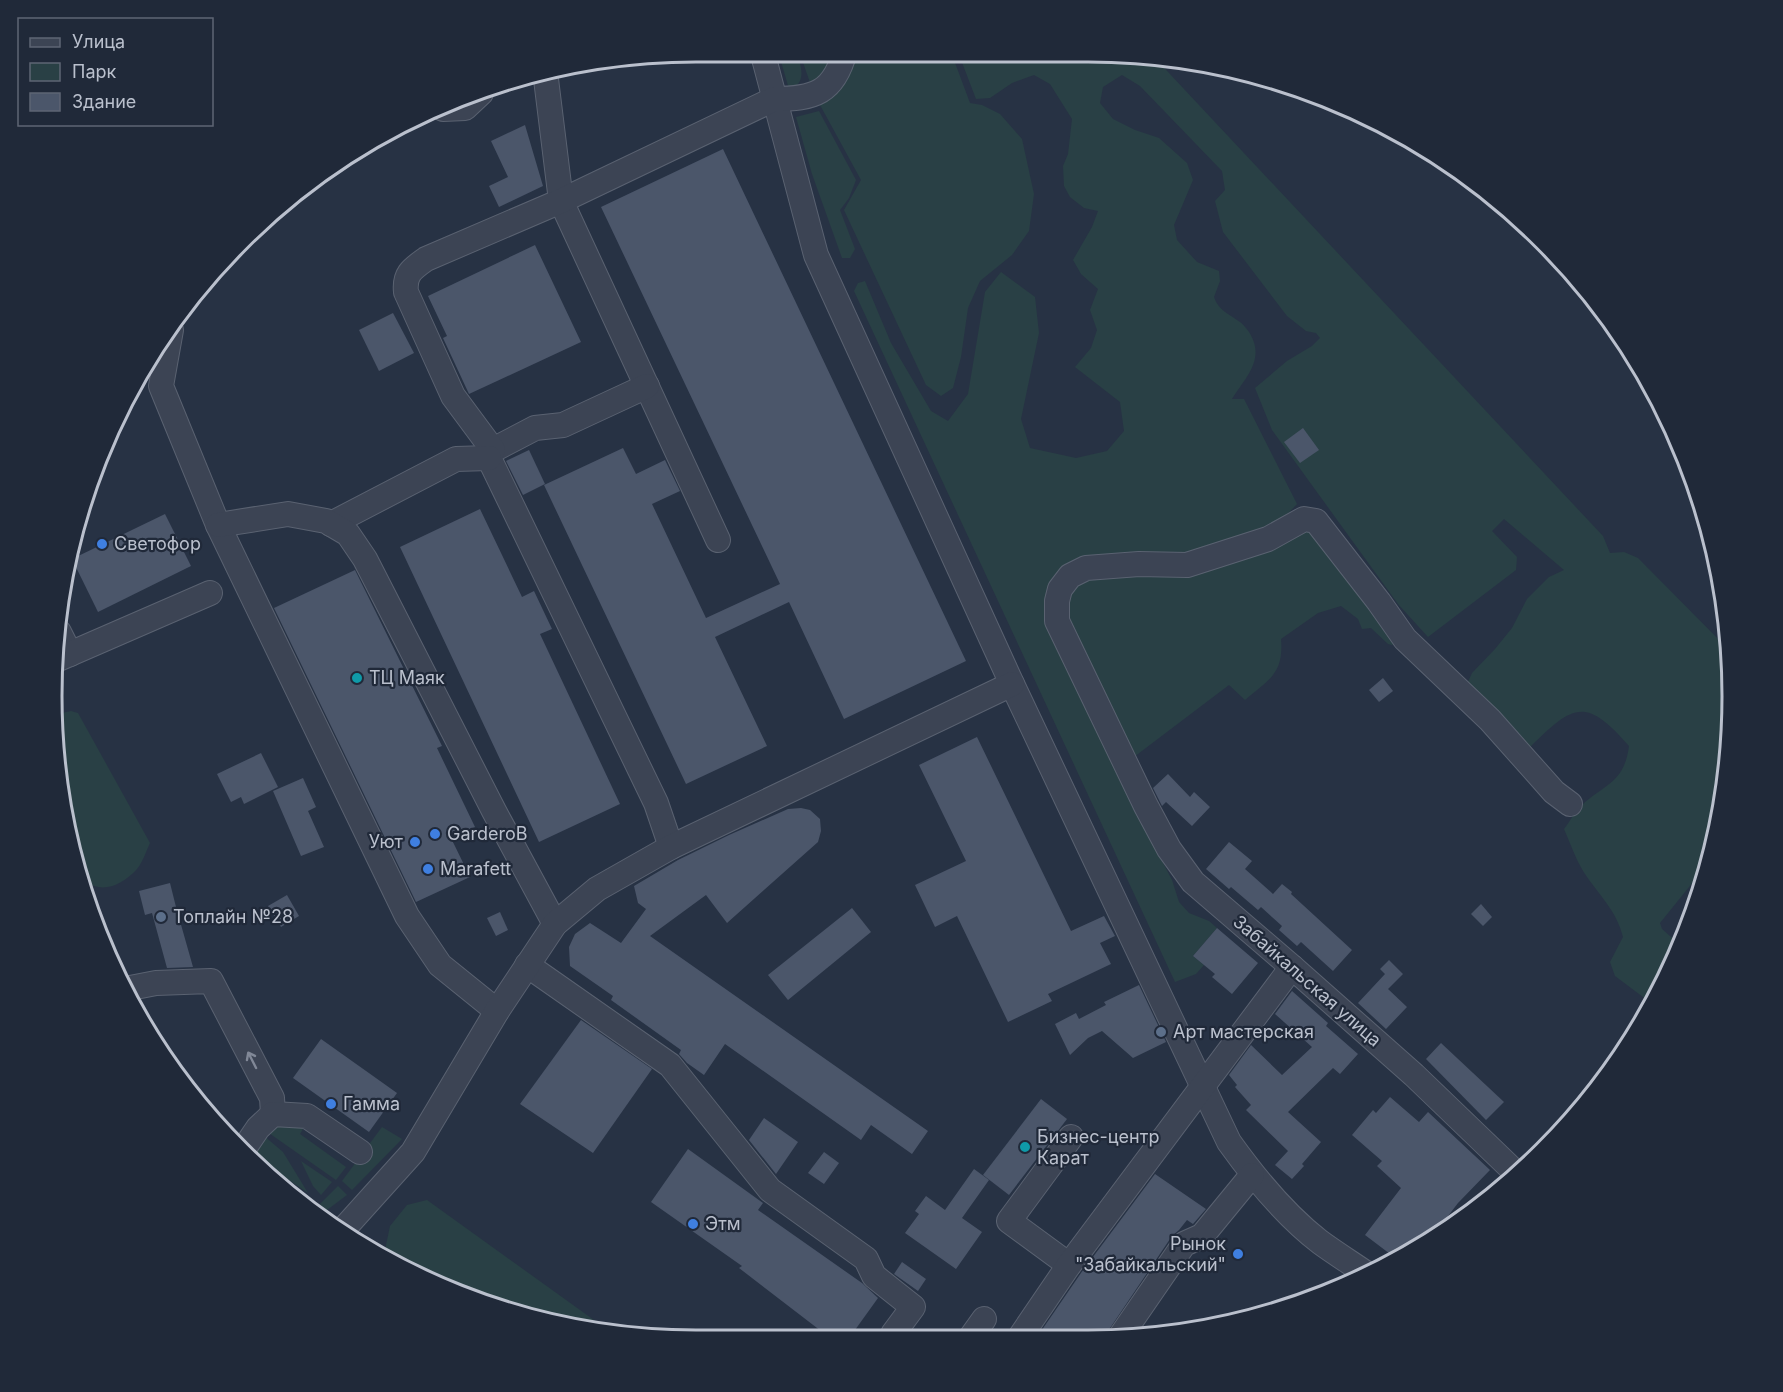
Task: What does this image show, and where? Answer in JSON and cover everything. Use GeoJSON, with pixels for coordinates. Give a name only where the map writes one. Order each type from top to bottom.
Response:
{"type":"FeatureCollection","features":[{"type":"Feature","properties":{"kind":"street"},"geometry":{"type":"LineString","coordinates":[[765,62],[816,255],[1012,684],[1229,1142],[1252,1175],[1318,1241],[1359,1269]]}},
{"type":"Feature","properties":{"kind":"street"},"geometry":{"type":"LineString","coordinates":[[671,847],[656,803],[491,454],[453,396],[405,292],[405,282],[411,271],[426,258],[561,201],[774,99],[809,97],[826,87],[842,62]]}},
{"type":"Feature","properties":{"kind":"street"},"geometry":{"type":"LineString","coordinates":[[545,80],[561,201],[718,540]]}},
{"type":"Feature","properties":{"kind":"street"},"geometry":{"type":"LineString","coordinates":[[169,342],[161,386],[218,525],[407,916],[440,964],[497,1011]]}},
{"type":"Feature","properties":{"kind":"street"},"geometry":{"type":"LineString","coordinates":[[331,524],[456,459],[491,454],[535,428],[563,425],[647,386]]}},
{"type":"Feature","properties":{"kind":"street"},"geometry":{"type":"LineString","coordinates":[[218,525],[288,514],[326,521],[348,534],[365,560],[555,924]]}},
{"type":"Feature","properties":{"kind":"street","name":"Забайкальская улица"},"geometry":{"type":"LineString","coordinates":[[1511,1168],[1414,1076],[1193,882],[1169,849],[1057,621],[1057,601],[1060,589],[1070,576],[1086,568],[1139,564],[1187,565],[1268,539],[1304,519],[1316,521],[1405,639],[1490,720],[1554,792],[1570,804]]}},
{"type":"Feature","properties":{"kind":"street"},"geometry":{"type":"LineString","coordinates":[[63,657],[210,593]]}},
{"type":"Feature","properties":{"kind":"street"},"geometry":{"type":"LineString","coordinates":[[346,1226],[413,1152],[497,1011],[555,924],[597,889],[671,847],[1012,684]]}},
{"type":"Feature","properties":{"kind":"street"},"geometry":{"type":"LineString","coordinates":[[527,965],[670,1065],[770,1190],[866,1259],[874,1276],[913,1307],[896,1330]]}},
{"type":"Feature","properties":{"kind":"street"},"geometry":{"type":"LineString","coordinates":[[1025,1330],[1069,1265],[1292,967]]}},
{"type":"Feature","properties":{"kind":"street"},"geometry":{"type":"LineString","coordinates":[[133,988],[156,983],[211,981],[272,1098],[273,1114]]}},
{"type":"Feature","properties":{"kind":"street"},"geometry":{"type":"LineString","coordinates":[[247,1145],[258,1128],[273,1114],[307,1116],[360,1152]]}},
{"type":"Feature","properties":{"kind":"street"},"geometry":{"type":"LineString","coordinates":[[1069,1265],[1008,1221],[1071,1137]]}},
{"type":"Feature","properties":{"kind":"street"},"geometry":{"type":"LineString","coordinates":[[1126,1329],[1184,1244],[1202,1236],[1252,1175]]}},
{"type":"Feature","properties":{"kind":"street"},"geometry":{"type":"LineString","coordinates":[[976,1330],[984,1319]]}},
{"type":"Feature","properties":{"kind":"green space"},"geometry":{"type":"Polygon","coordinates":[[[781,62],[800,62],[799,83],[789,89],[781,62]]]}},
{"type":"Feature","properties":{"kind":"green space"},"geometry":{"type":"Polygon","coordinates":[[[803,62],[955,62],[970,103],[982,105],[1000,114],[1022,139],[1034,194],[1029,231],[1012,255],[980,281],[968,308],[961,357],[953,388],[941,396],[926,385],[844,210],[861,180],[814,94],[803,62]]]}},
{"type":"Feature","properties":{"kind":"green space"},"geometry":{"type":"Polygon","coordinates":[[[962,62],[1087,62],[1163,66],[1603,536],[1610,553],[1624,552],[1638,558],[1719,639],[1722,696],[1720,737],[1709,820],[1694,881],[1660,923],[1662,929],[1673,939],[1644,998],[1615,976],[1610,962],[1623,937],[1620,928],[1608,905],[1583,872],[1564,829],[1579,808],[1618,776],[1623,768],[1629,746],[1614,729],[1600,718],[1589,713],[1578,712],[1556,724],[1527,750],[1467,684],[1472,673],[1512,628],[1527,599],[1549,577],[1564,570],[1504,519],[1492,531],[1517,557],[1516,570],[1428,637],[1398,604],[1272,430],[1255,388],[1287,361],[1312,346],[1320,338],[1316,333],[1306,331],[1287,316],[1223,232],[1215,201],[1225,190],[1222,171],[1140,86],[1122,75],[1103,87],[1100,103],[1113,119],[1159,138],[1187,163],[1193,180],[1174,225],[1177,240],[1197,262],[1219,271],[1220,281],[1214,297],[1224,311],[1244,325],[1254,342],[1255,359],[1252,367],[1232,399],[1244,399],[1297,504],[1273,529],[1217,551],[1168,556],[1050,589],[1148,834],[1172,880],[1179,902],[1189,913],[1209,921],[1217,928],[1193,956],[1204,965],[1196,974],[1175,982],[854,291],[858,283],[865,281],[891,343],[931,411],[948,421],[968,394],[985,292],[1001,272],[1035,297],[1039,333],[1021,419],[1030,448],[1076,458],[1107,451],[1124,431],[1120,402],[1075,367],[1091,348],[1097,330],[1090,310],[1098,289],[1081,274],[1073,260],[1092,227],[1098,211],[1084,208],[1070,197],[1064,186],[1063,166],[1068,154],[1072,119],[1050,84],[1034,75],[1012,83],[990,98],[976,99],[962,62]]]}},
{"type":"Feature","properties":{"kind":"green space"},"geometry":{"type":"Polygon","coordinates":[[[819,111],[856,180],[849,198],[840,210],[855,249],[850,258],[842,258],[812,174],[796,117],[819,111]]]}},
{"type":"Feature","properties":{"kind":"green space"},"geometry":{"type":"Polygon","coordinates":[[[1310,530],[1396,643],[1388,644],[1371,628],[1362,629],[1358,619],[1341,606],[1318,613],[1281,639],[1280,660],[1273,675],[1245,700],[1229,685],[1130,760],[1065,622],[1065,586],[1076,576],[1310,530]]]}},
{"type":"Feature","properties":{"kind":"green space"},"geometry":{"type":"Polygon","coordinates":[[[71,711],[78,713],[150,843],[137,869],[120,883],[111,886],[102,887],[90,884],[83,860],[67,779],[62,713],[71,711]]]}},
{"type":"Feature","properties":{"kind":"green space"},"geometry":{"type":"Polygon","coordinates":[[[272,1124],[306,1124],[300,1134],[346,1167],[336,1180],[266,1131],[272,1124]]]}},
{"type":"Feature","properties":{"kind":"green space"},"geometry":{"type":"Polygon","coordinates":[[[382,1127],[402,1139],[352,1190],[342,1181],[382,1127]]]}},
{"type":"Feature","properties":{"kind":"green space"},"geometry":{"type":"Polygon","coordinates":[[[263,1135],[283,1152],[308,1193],[276,1172],[252,1149],[263,1135]]]}},
{"type":"Feature","properties":{"kind":"green space"},"geometry":{"type":"Polygon","coordinates":[[[301,1161],[332,1182],[321,1195],[313,1186],[301,1161]]]}},
{"type":"Feature","properties":{"kind":"green space"},"geometry":{"type":"Polygon","coordinates":[[[338,1186],[347,1195],[327,1210],[321,1208],[320,1204],[338,1186]]]}},
{"type":"Feature","properties":{"kind":"green space"},"geometry":{"type":"Polygon","coordinates":[[[427,1200],[597,1322],[532,1309],[492,1297],[415,1265],[385,1249],[390,1226],[407,1205],[427,1200]]]}},
{"type":"Feature","properties":{"kind":"building"},"geometry":{"type":"Polygon","coordinates":[[[525,125],[543,186],[499,207],[489,186],[508,177],[491,141],[525,125]]]}},
{"type":"Feature","properties":{"kind":"building"},"geometry":{"type":"Polygon","coordinates":[[[723,149],[966,661],[844,719],[789,602],[715,637],[767,746],[686,784],[544,485],[623,448],[636,474],[665,460],[680,491],[652,504],[706,618],[780,584],[601,207],[723,149]]]}},
{"type":"Feature","properties":{"kind":"building"},"geometry":{"type":"Polygon","coordinates":[[[535,245],[581,342],[469,394],[443,338],[447,336],[428,296],[535,245]]]}},
{"type":"Feature","properties":{"kind":"building"},"geometry":{"type":"Polygon","coordinates":[[[393,313],[414,353],[379,371],[359,330],[393,313]]]}},
{"type":"Feature","properties":{"kind":"building"},"geometry":{"type":"Polygon","coordinates":[[[1303,428],[1319,450],[1300,463],[1284,442],[1303,428]]]}},
{"type":"Feature","properties":{"kind":"building"},"geometry":{"type":"Polygon","coordinates":[[[529,450],[545,484],[523,495],[506,461],[529,450]]]}},
{"type":"Feature","properties":{"kind":"building"},"geometry":{"type":"Polygon","coordinates":[[[480,509],[522,597],[534,591],[552,629],[540,634],[620,804],[539,842],[400,547],[480,509]]]}},
{"type":"Feature","properties":{"kind":"building"},"geometry":{"type":"Polygon","coordinates":[[[165,514],[191,566],[98,612],[75,566],[78,556],[165,514]]]}},
{"type":"Feature","properties":{"kind":"building","name":"ТЦ Маяк"},"geometry":{"type":"Polygon","coordinates":[[[355,570],[442,746],[437,748],[475,827],[451,838],[470,877],[416,902],[274,608],[355,570]]]}},
{"type":"Feature","properties":{"kind":"building"},"geometry":{"type":"Polygon","coordinates":[[[1383,678],[1393,691],[1379,702],[1369,690],[1383,678]]]}},
{"type":"Feature","properties":{"kind":"building"},"geometry":{"type":"Polygon","coordinates":[[[977,737],[1071,931],[1104,916],[1115,936],[1100,943],[1111,964],[1048,994],[1052,1001],[1008,1022],[957,916],[935,927],[915,885],[966,861],[919,765],[977,737]]]}},
{"type":"Feature","properties":{"kind":"building"},"geometry":{"type":"Polygon","coordinates":[[[261,753],[278,787],[244,804],[241,797],[231,802],[217,774],[261,753]]]}},
{"type":"Feature","properties":{"kind":"building"},"geometry":{"type":"Polygon","coordinates":[[[1168,774],[1190,797],[1194,792],[1210,807],[1192,826],[1166,802],[1162,806],[1153,788],[1168,774]]]}},
{"type":"Feature","properties":{"kind":"building"},"geometry":{"type":"Polygon","coordinates":[[[303,778],[316,807],[308,811],[324,847],[301,856],[273,791],[303,778]]]}},
{"type":"Feature","properties":{"kind":"building"},"geometry":{"type":"Polygon","coordinates":[[[788,809],[810,810],[820,819],[821,831],[818,842],[727,923],[706,895],[650,936],[928,1131],[912,1154],[871,1125],[861,1140],[725,1044],[704,1075],[687,1063],[679,1054],[681,1050],[611,1000],[613,996],[570,966],[569,947],[575,934],[590,923],[621,943],[646,909],[638,903],[634,886],[678,860],[729,835],[788,809]]]}},
{"type":"Feature","properties":{"kind":"building"},"geometry":{"type":"Polygon","coordinates":[[[1229,842],[1252,861],[1245,869],[1273,894],[1282,884],[1352,950],[1333,971],[1301,942],[1297,946],[1279,930],[1282,926],[1261,907],[1258,910],[1206,869],[1229,842]]]}},
{"type":"Feature","properties":{"kind":"building"},"geometry":{"type":"Polygon","coordinates":[[[170,883],[193,967],[167,968],[152,913],[145,915],[139,891],[170,883]]]}},
{"type":"Feature","properties":{"kind":"building"},"geometry":{"type":"Polygon","coordinates":[[[287,895],[299,916],[281,927],[268,906],[287,895]]]}},
{"type":"Feature","properties":{"kind":"building"},"geometry":{"type":"Polygon","coordinates":[[[1481,904],[1492,917],[1483,926],[1471,914],[1481,904]]]}},
{"type":"Feature","properties":{"kind":"building"},"geometry":{"type":"Polygon","coordinates":[[[852,908],[871,932],[788,1000],[768,975],[852,908]]]}},
{"type":"Feature","properties":{"kind":"building"},"geometry":{"type":"Polygon","coordinates":[[[500,912],[508,930],[496,936],[487,918],[500,912]]]}},
{"type":"Feature","properties":{"kind":"building"},"geometry":{"type":"Polygon","coordinates":[[[1217,928],[1258,963],[1232,994],[1212,977],[1215,974],[1193,956],[1217,928]]]}},
{"type":"Feature","properties":{"kind":"building"},"geometry":{"type":"Polygon","coordinates":[[[1389,960],[1403,974],[1388,989],[1407,1007],[1386,1029],[1358,1003],[1385,974],[1380,969],[1389,960]]]}},
{"type":"Feature","properties":{"kind":"building"},"geometry":{"type":"Polygon","coordinates":[[[1139,985],[1166,1042],[1133,1058],[1102,1031],[1088,1038],[1070,1055],[1055,1024],[1076,1013],[1079,1019],[1106,1005],[1104,1002],[1139,985]]]}},
{"type":"Feature","properties":{"kind":"building"},"geometry":{"type":"Polygon","coordinates":[[[1292,991],[1328,1023],[1326,1026],[1358,1054],[1340,1074],[1333,1068],[1288,1112],[1321,1142],[1292,1179],[1275,1165],[1288,1151],[1246,1110],[1251,1105],[1235,1087],[1237,1085],[1229,1075],[1251,1045],[1282,1075],[1312,1047],[1275,1014],[1292,991]]]}},
{"type":"Feature","properties":{"kind":"building"},"geometry":{"type":"Polygon","coordinates":[[[581,1020],[652,1069],[593,1153],[520,1104],[581,1020]]]}},
{"type":"Feature","properties":{"kind":"building"},"geometry":{"type":"Polygon","coordinates":[[[321,1039],[397,1093],[369,1132],[293,1078],[321,1039]]]}},
{"type":"Feature","properties":{"kind":"building"},"geometry":{"type":"Polygon","coordinates":[[[1441,1043],[1504,1102],[1486,1120],[1426,1059],[1441,1043]]]}},
{"type":"Feature","properties":{"kind":"building"},"geometry":{"type":"Polygon","coordinates":[[[1390,1097],[1419,1122],[1428,1112],[1490,1170],[1445,1220],[1389,1253],[1365,1235],[1401,1188],[1377,1166],[1382,1161],[1352,1135],[1373,1110],[1376,1113],[1390,1097]]]}},
{"type":"Feature","properties":{"kind":"building","name":"Бизнес-центр Карат"},"geometry":{"type":"Polygon","coordinates":[[[1041,1099],[1067,1119],[1009,1195],[983,1175],[1041,1099]]]}},
{"type":"Feature","properties":{"kind":"building"},"geometry":{"type":"Polygon","coordinates":[[[764,1118],[798,1142],[776,1174],[749,1140],[764,1118]]]}},
{"type":"Feature","properties":{"kind":"building"},"geometry":{"type":"Polygon","coordinates":[[[688,1149],[763,1203],[758,1210],[862,1283],[878,1298],[855,1330],[820,1330],[739,1268],[742,1266],[651,1202],[688,1149]]]}},
{"type":"Feature","properties":{"kind":"building"},"geometry":{"type":"Polygon","coordinates":[[[824,1152],[839,1163],[824,1184],[808,1173],[824,1152]]]}},
{"type":"Feature","properties":{"kind":"building"},"geometry":{"type":"Polygon","coordinates":[[[974,1169],[989,1180],[962,1218],[982,1232],[956,1269],[905,1233],[919,1214],[915,1211],[926,1196],[945,1210],[974,1169]]]}},
{"type":"Feature","properties":{"kind":"building"},"geometry":{"type":"Polygon","coordinates":[[[1155,1174],[1206,1209],[1193,1224],[1187,1220],[1172,1236],[1109,1329],[1042,1330],[1155,1174]]]}},
{"type":"Feature","properties":{"kind":"building"},"geometry":{"type":"Polygon","coordinates":[[[902,1262],[926,1279],[918,1291],[894,1274],[902,1262]]]}},
{"type":"Feature","properties":{"kind":"place","name":"Светофор"},"geometry":{"type":"Point","coordinates":[102,544]}},
{"type":"Feature","properties":{"kind":"place","name":"ТЦ Маяк"},"geometry":{"type":"Point","coordinates":[357,678]}},
{"type":"Feature","properties":{"kind":"place","name":"GarderoB"},"geometry":{"type":"Point","coordinates":[435,834]}},
{"type":"Feature","properties":{"kind":"place","name":"Уют"},"geometry":{"type":"Point","coordinates":[415,842]}},
{"type":"Feature","properties":{"kind":"place","name":"Marafett"},"geometry":{"type":"Point","coordinates":[428,869]}},
{"type":"Feature","properties":{"kind":"place","name":"Топлайн №28"},"geometry":{"type":"Point","coordinates":[161,917]}},
{"type":"Feature","properties":{"kind":"place","name":"Арт мастерская"},"geometry":{"type":"Point","coordinates":[1161,1032]}},
{"type":"Feature","properties":{"kind":"place","name":"Гамма"},"geometry":{"type":"Point","coordinates":[331,1104]}},
{"type":"Feature","properties":{"kind":"place","name":"Бизнес-центр Карат"},"geometry":{"type":"Point","coordinates":[1025,1147]}},
{"type":"Feature","properties":{"kind":"place","name":"Этм"},"geometry":{"type":"Point","coordinates":[693,1224]}},
{"type":"Feature","properties":{"kind":"place","name":"Рынок \"Забайкальский\""},"geometry":{"type":"Point","coordinates":[1238,1254]}}]}
